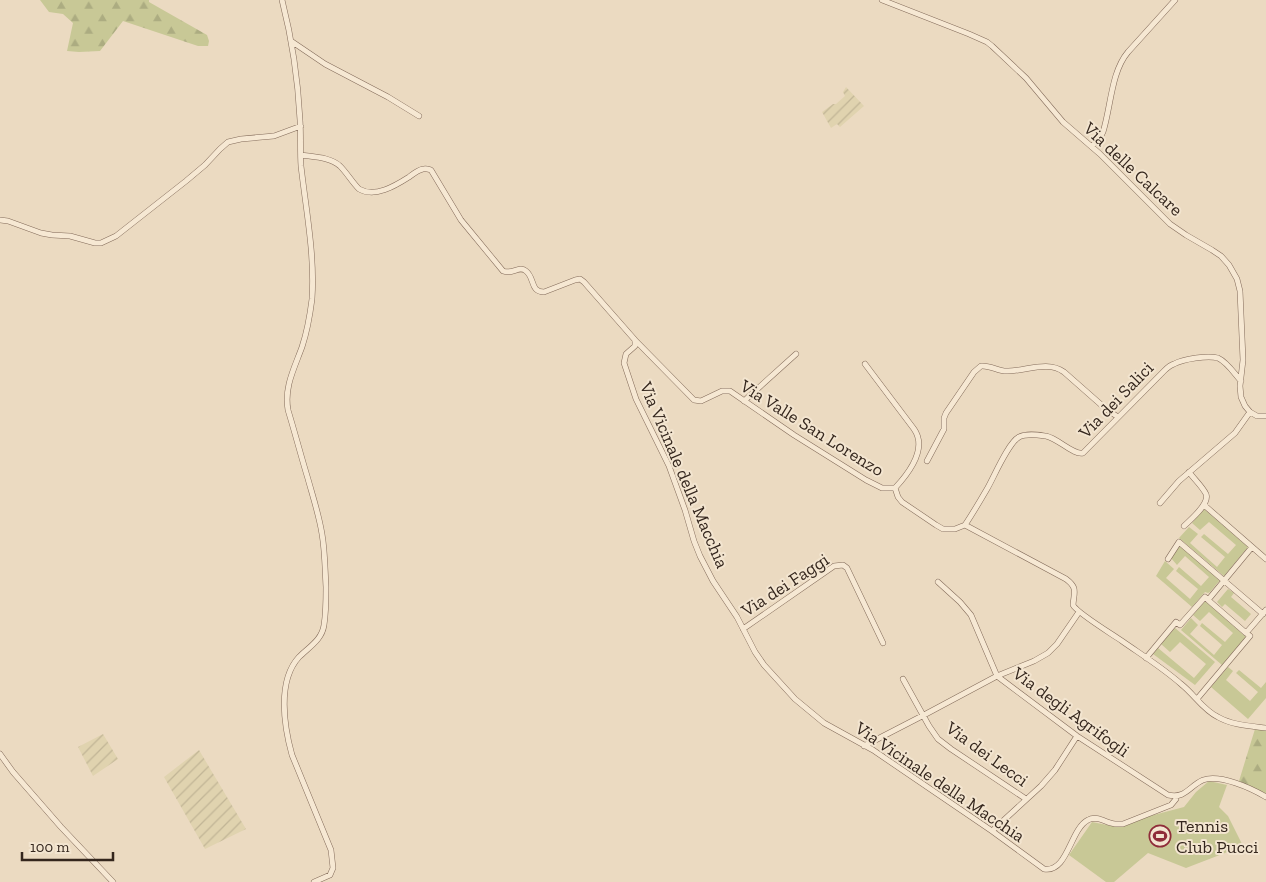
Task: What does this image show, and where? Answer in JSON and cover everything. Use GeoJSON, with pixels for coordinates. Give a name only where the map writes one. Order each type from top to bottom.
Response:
{"type":"FeatureCollection","features":[{"type":"Feature","properties":{"kind":"street"},"geometry":{"type":"LineString","coordinates":[[282,0],[295,66],[301,126],[300,155],[312,258],[312,294],[307,329],[290,379],[287,400],[288,410],[321,529],[326,574],[325,622],[321,635],[298,659],[289,672],[285,695],[288,739],[292,755],[331,850],[333,871],[330,875],[314,882]]}},
{"type":"Feature","properties":{"kind":"street","name":"Via delle Calcare"},"geometry":{"type":"LineString","coordinates":[[882,0],[987,42],[1026,78],[1066,125],[1092,146],[1170,224],[1223,259],[1237,279],[1240,291],[1243,360],[1240,390],[1241,397],[1250,412]]}},
{"type":"Feature","properties":{"kind":"street"},"geometry":{"type":"LineString","coordinates":[[1092,146],[1103,132],[1117,73],[1122,61],[1126,54],[1175,0]]}},
{"type":"Feature","properties":{"kind":"street"},"geometry":{"type":"LineString","coordinates":[[291,41],[325,64],[388,97],[419,116]]}},
{"type":"Feature","properties":{"kind":"street"},"geometry":{"type":"LineString","coordinates":[[0,220],[41,233],[74,237],[100,244],[117,235],[191,177],[228,142],[271,136],[301,126]]}},
{"type":"Feature","properties":{"kind":"street"},"geometry":{"type":"LineString","coordinates":[[300,155],[325,159],[336,163],[359,189],[368,192],[389,188],[422,169],[431,170],[458,215],[501,270],[509,273],[520,269],[526,271],[535,288],[540,292],[575,280],[582,280],[635,340]]}},
{"type":"Feature","properties":{"kind":"street","name":"Via Valle San Lorenzo"},"geometry":{"type":"LineString","coordinates":[[635,340],[694,400],[701,401],[721,392],[733,392],[794,435],[871,482],[882,488],[895,488],[902,502],[938,526],[949,530],[966,525]]}},
{"type":"Feature","properties":{"kind":"street","name":"Via Vicinale della Macchia"},"geometry":{"type":"LineString","coordinates":[[635,340],[635,346],[626,354],[624,363],[636,399],[669,466],[700,556],[710,576],[737,617],[760,660],[795,699],[824,723],[873,750],[1044,869],[1050,870],[1059,864],[1080,828],[1087,820],[1097,818],[1115,824],[1123,824],[1171,805],[1174,803],[1176,796]]}},
{"type":"Feature","properties":{"kind":"street"},"geometry":{"type":"LineString","coordinates":[[744,401],[796,354]]}},
{"type":"Feature","properties":{"kind":"street","name":"Via dei Salici"},"geometry":{"type":"LineString","coordinates":[[966,525],[1010,446],[1018,438],[1025,435],[1047,436],[1082,454],[1166,369],[1177,362],[1200,358],[1215,358],[1225,363],[1241,381]]}},
{"type":"Feature","properties":{"kind":"street"},"geometry":{"type":"LineString","coordinates":[[865,364],[918,436],[919,447],[911,468],[895,488]]}},
{"type":"Feature","properties":{"kind":"street"},"geometry":{"type":"LineString","coordinates":[[926,461],[944,429],[946,413],[974,372],[981,366],[988,366],[1007,372],[1046,366],[1058,368],[1118,417]]}},
{"type":"Feature","properties":{"kind":"street"},"geometry":{"type":"LineString","coordinates":[[1160,503],[1179,481],[1235,433],[1250,412],[1255,415],[1266,416]]}},
{"type":"Feature","properties":{"kind":"street"},"geometry":{"type":"LineString","coordinates":[[1184,526],[1204,506],[1206,501],[1205,494],[1189,472]]}},
{"type":"Feature","properties":{"kind":"street"},"geometry":{"type":"LineString","coordinates":[[1204,506],[1266,559]]}},
{"type":"Feature","properties":{"kind":"street"},"geometry":{"type":"LineString","coordinates":[[966,525],[1068,580],[1074,590],[1073,605],[1079,612],[1180,682],[1210,712],[1221,719],[1237,724],[1266,728]]}},
{"type":"Feature","properties":{"kind":"street"},"geometry":{"type":"LineString","coordinates":[[1168,559],[1179,542],[1264,612],[1246,633]]}},
{"type":"Feature","properties":{"kind":"street"},"geometry":{"type":"LineString","coordinates":[[1208,600],[1252,547]]}},
{"type":"Feature","properties":{"kind":"street","name":"Via dei Faggi"},"geometry":{"type":"LineString","coordinates":[[743,629],[834,566],[843,565],[882,643]]}},
{"type":"Feature","properties":{"kind":"street","name":"Via degli Agrifogli"},"geometry":{"type":"LineString","coordinates":[[938,582],[971,615],[997,676],[1077,736],[1166,793],[1176,796]]}},
{"type":"Feature","properties":{"kind":"street"},"geometry":{"type":"LineString","coordinates":[[1146,658],[1176,622],[1180,625],[1204,597],[1208,600],[1250,636],[1197,699]]}},
{"type":"Feature","properties":{"kind":"street"},"geometry":{"type":"LineString","coordinates":[[864,746],[997,676],[1034,661],[1048,653],[1057,644],[1079,612]]}},
{"type":"Feature","properties":{"kind":"street","name":"Via dei Lecci"},"geometry":{"type":"LineString","coordinates":[[903,679],[938,739],[1026,799]]}},
{"type":"Feature","properties":{"kind":"street"},"geometry":{"type":"LineString","coordinates":[[992,831],[1042,786],[1077,736]]}},
{"type":"Feature","properties":{"kind":"street"},"geometry":{"type":"LineString","coordinates":[[0,754],[13,772],[61,827],[112,882]]}},
{"type":"Feature","properties":{"kind":"street"},"geometry":{"type":"LineString","coordinates":[[1176,796],[1187,792],[1200,781],[1214,779],[1240,785],[1266,797]]}},
{"type":"Feature","properties":{"kind":"street"},"geometry":{"type":"LineString","coordinates":[[330,875],[332,882]]}},
{"type":"Feature","properties":{"kind":"shaded area"},"geometry":{"type":"Polygon","coordinates":[[[846,87],[864,106],[840,127],[837,124],[831,128],[822,112],[845,96],[843,92],[846,87]]]}},
{"type":"Feature","properties":{"kind":"shaded area"},"geometry":{"type":"Polygon","coordinates":[[[103,734],[118,759],[93,776],[78,747],[103,734]]]}},
{"type":"Feature","properties":{"kind":"shaded area"},"geometry":{"type":"Polygon","coordinates":[[[199,750],[246,829],[205,849],[164,777],[199,750]]]}},
{"type":"Feature","properties":{"kind":"green space"},"geometry":{"type":"Polygon","coordinates":[[[40,0],[149,0],[149,2],[207,35],[208,46],[198,46],[123,21],[100,51],[67,51],[73,23],[63,14],[49,12],[40,0]]]}},
{"type":"Feature","properties":{"kind":"green space"},"geometry":{"type":"Polygon","coordinates":[[[1204,509],[1248,547],[1224,576],[1179,538],[1189,527],[1198,534],[1190,543],[1217,567],[1225,557],[1201,537],[1204,534],[1228,554],[1236,545],[1209,522],[1200,530],[1192,523],[1204,509]]]}},
{"type":"Feature","properties":{"kind":"green space"},"geometry":{"type":"Polygon","coordinates":[[[1180,546],[1220,580],[1210,592],[1205,592],[1192,607],[1156,576],[1165,561],[1174,569],[1166,578],[1190,599],[1198,589],[1176,571],[1179,567],[1201,586],[1209,577],[1185,556],[1177,565],[1171,558],[1180,546]]]}},
{"type":"Feature","properties":{"kind":"green space"},"geometry":{"type":"Polygon","coordinates":[[[1228,589],[1234,593],[1231,597],[1251,614],[1245,621],[1225,604],[1222,607],[1217,602],[1228,589]]]}},
{"type":"Feature","properties":{"kind":"green space"},"geometry":{"type":"Polygon","coordinates":[[[1205,601],[1246,637],[1222,665],[1181,630],[1191,618],[1198,625],[1190,634],[1214,655],[1222,645],[1200,626],[1202,623],[1225,642],[1233,633],[1209,612],[1200,621],[1193,615],[1205,601]]]}},
{"type":"Feature","properties":{"kind":"green space"},"geometry":{"type":"Polygon","coordinates":[[[1175,628],[1215,662],[1195,685],[1153,654],[1158,648],[1194,678],[1206,664],[1180,642],[1170,652],[1161,644],[1175,628]]]}},
{"type":"Feature","properties":{"kind":"green space"},"geometry":{"type":"Polygon","coordinates":[[[1228,667],[1233,671],[1226,680],[1250,701],[1258,692],[1236,673],[1239,670],[1261,688],[1266,682],[1266,698],[1248,719],[1211,687],[1228,667]]]}},
{"type":"Feature","properties":{"kind":"green space"},"geometry":{"type":"Polygon","coordinates":[[[1255,729],[1266,730],[1266,794],[1239,781],[1255,729]]]}},
{"type":"Feature","properties":{"kind":"green space","name":"Tennis Club Pucci"},"geometry":{"type":"Polygon","coordinates":[[[1209,781],[1227,785],[1219,807],[1228,816],[1243,846],[1186,868],[1148,853],[1114,882],[1106,882],[1069,855],[1092,822],[1112,826],[1184,807],[1196,792],[1209,781]]]}},
{"type":"Feature","properties":{"kind":"place","name":"Tennis Club Pucci"},"geometry":{"type":"Point","coordinates":[1160,836]}}]}
